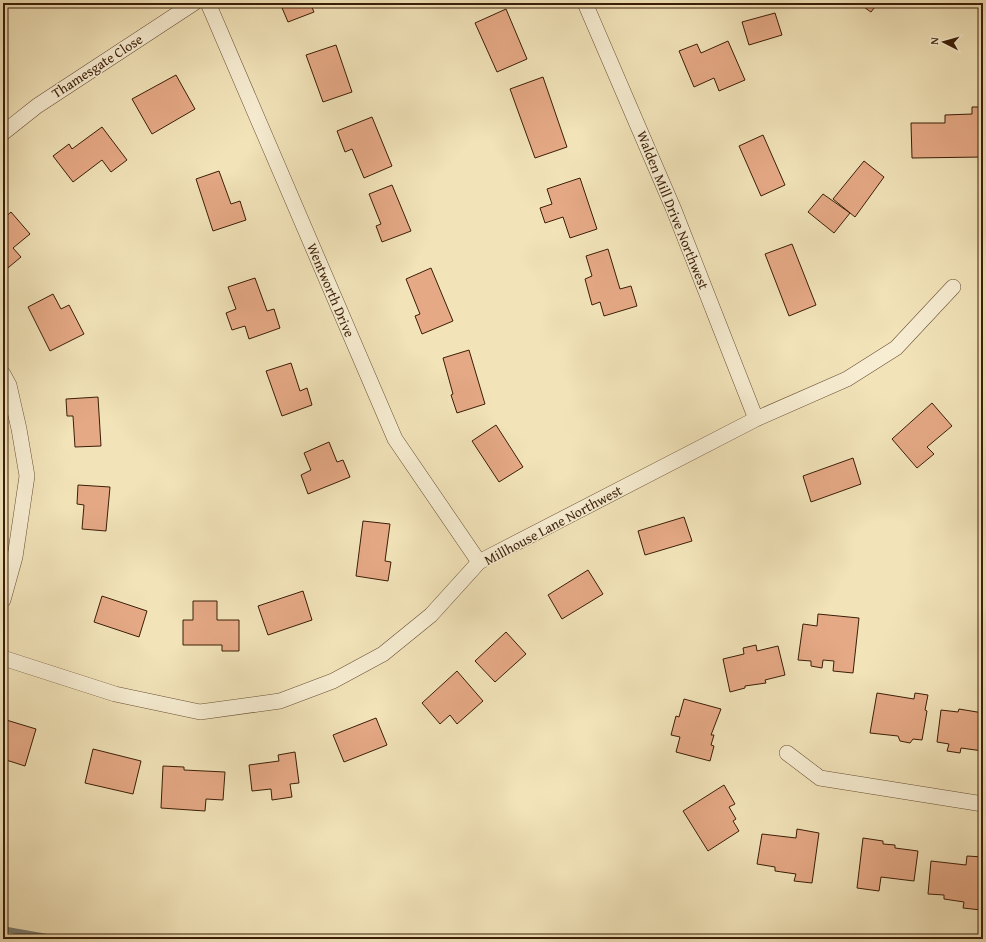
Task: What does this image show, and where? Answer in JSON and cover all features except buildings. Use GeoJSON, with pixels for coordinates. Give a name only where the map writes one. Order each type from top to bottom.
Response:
{"type":"FeatureCollection","features":[{"type":"Feature","properties":{"kind":"street","name":"Thamesgate Close"},"geometry":{"type":"LineString","coordinates":[[3,133],[37,106],[194,3]]}},
{"type":"Feature","properties":{"kind":"street","name":"Wentworth Drive"},"geometry":{"type":"LineString","coordinates":[[208,3],[395,439],[479,562]]}},
{"type":"Feature","properties":{"kind":"street","name":"Walden Mill Drive Northwest"},"geometry":{"type":"LineString","coordinates":[[585,3],[674,210],[756,419]]}},
{"type":"Feature","properties":{"kind":"street","name":"Millhouse Lane Northwest"},"geometry":{"type":"LineString","coordinates":[[3,658],[115,694],[200,712],[280,701],[332,681],[383,654],[431,615],[479,562],[756,419],[847,379],[896,348],[953,287]]}},
{"type":"Feature","properties":{"kind":"street"},"geometry":{"type":"LineString","coordinates":[[3,374],[9,385],[19,429],[27,476],[15,558],[3,600]]}},
{"type":"Feature","properties":{"kind":"street"},"geometry":{"type":"LineString","coordinates":[[786,753],[820,778],[983,804]]}},
{"type":"Feature","properties":{"kind":"waterway"},"geometry":{"type":"LineString","coordinates":[[3,929],[60,939]]}}]}
